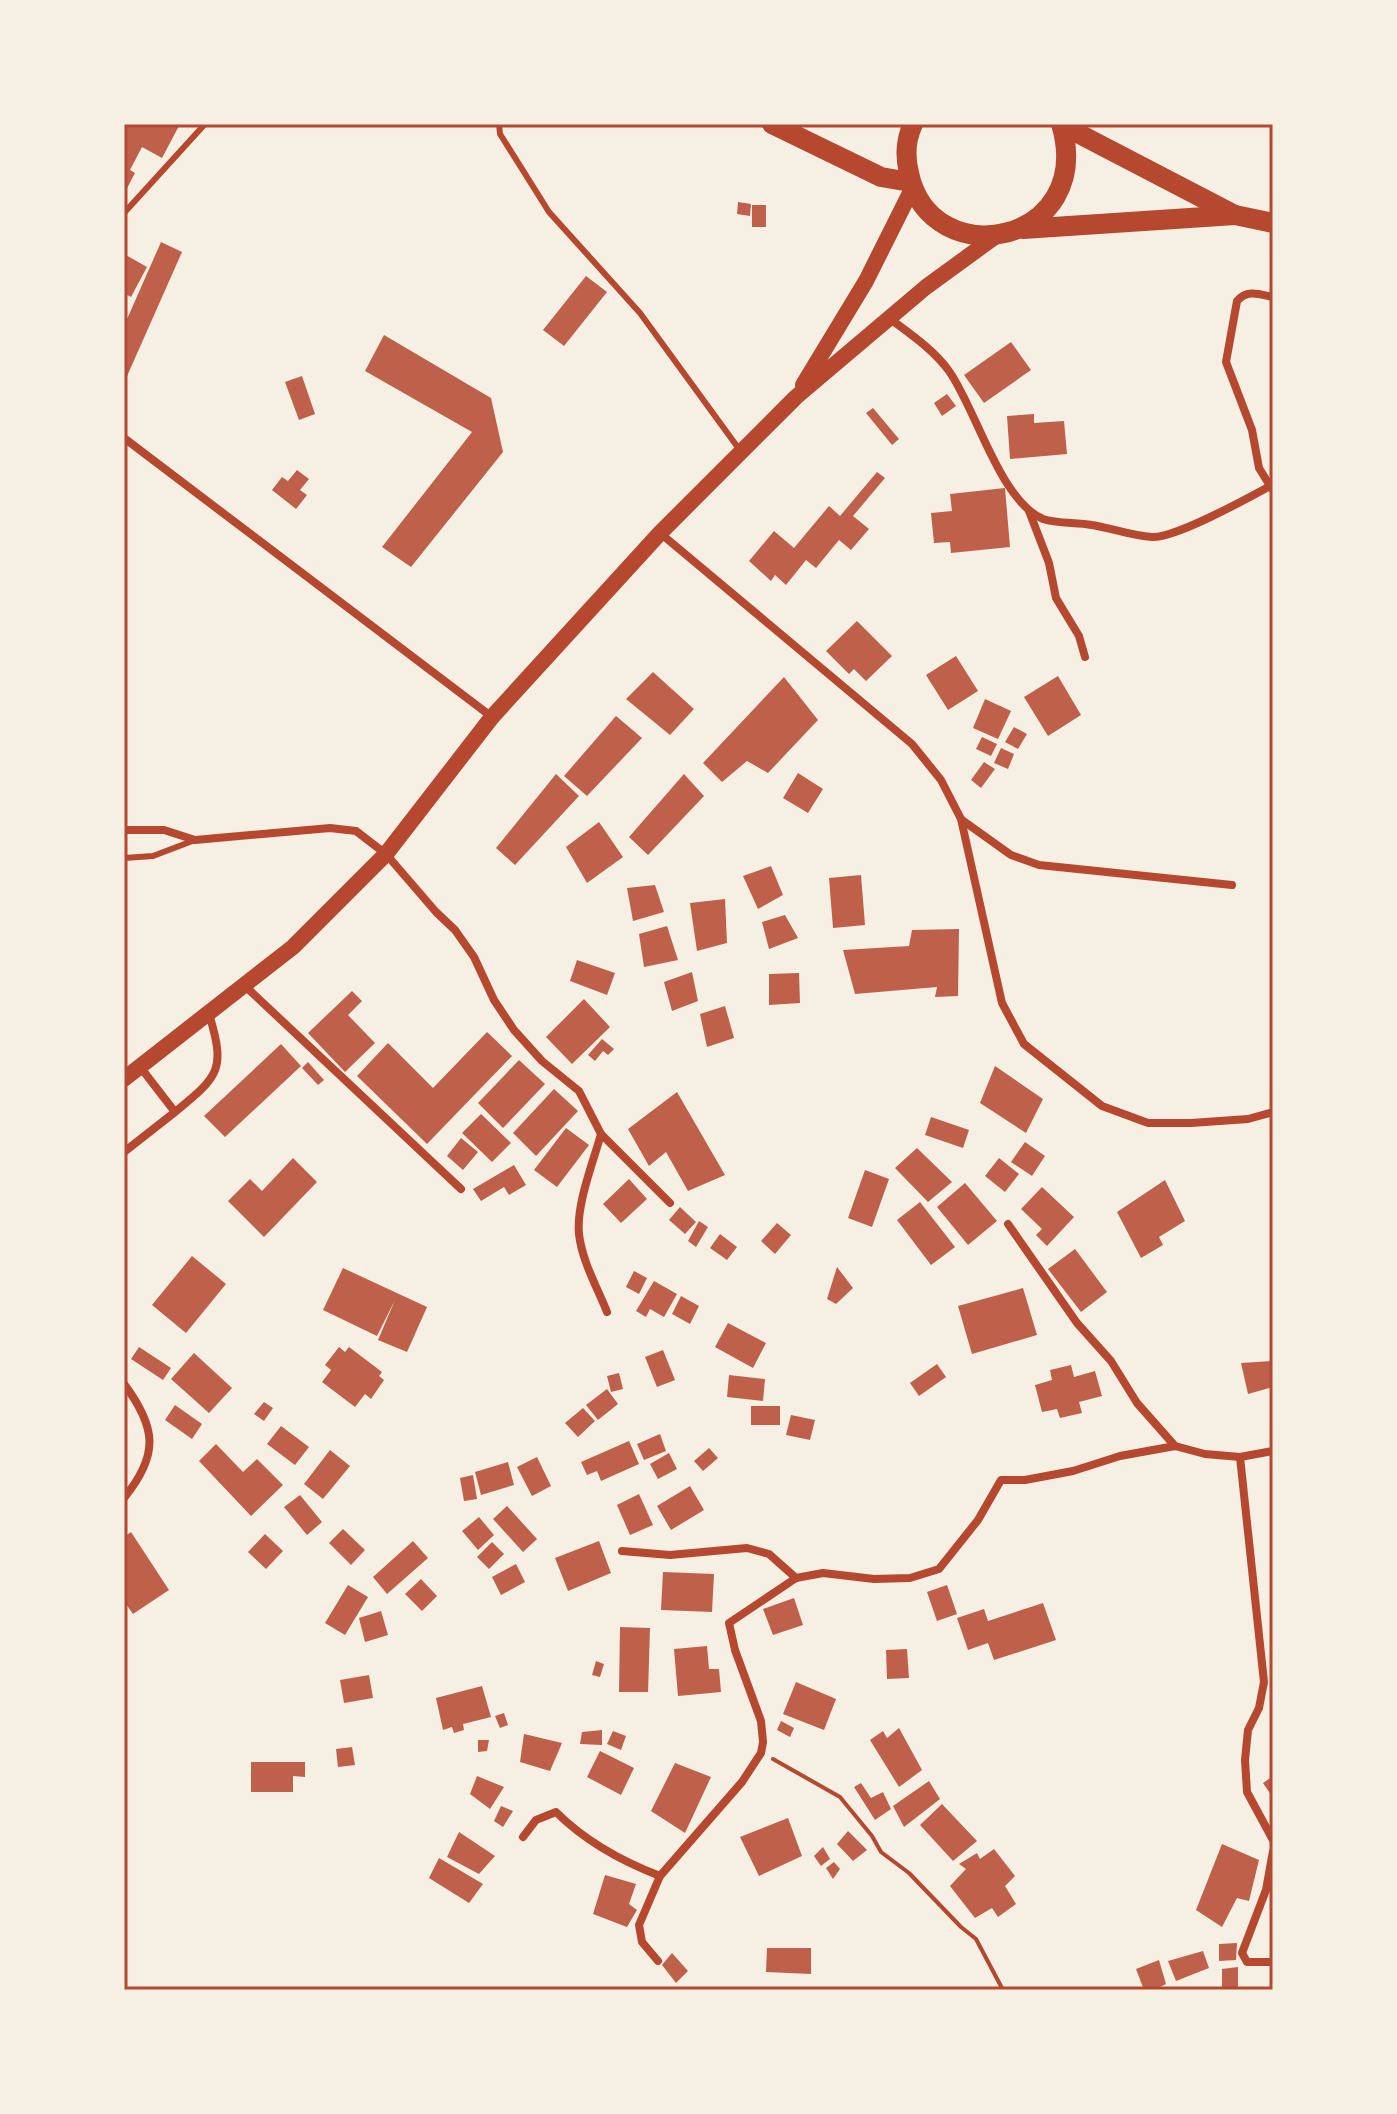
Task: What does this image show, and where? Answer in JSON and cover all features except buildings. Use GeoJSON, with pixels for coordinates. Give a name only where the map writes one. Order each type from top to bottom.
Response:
{"type":"FeatureCollection","features":[{"type":"Feature","properties":{"kind":"highway"},"geometry":{"type":"LineString","coordinates":[[772,124],[881,177],[912,184]]}},
{"type":"Feature","properties":{"kind":"highway"},"geometry":{"type":"LineString","coordinates":[[913,124],[907,147],[912,184],[926,209],[946,225],[970,234],[996,236],[1019,230],[1235,215]]}},
{"type":"Feature","properties":{"kind":"highway"},"geometry":{"type":"LineString","coordinates":[[1062,124],[1235,215],[1273,223]]}},
{"type":"Feature","properties":{"kind":"highway"},"geometry":{"type":"LineString","coordinates":[[1019,230],[1047,209],[1064,177],[1067,160],[1062,124]]}},
{"type":"Feature","properties":{"kind":"main road"},"geometry":{"type":"LineString","coordinates":[[796,397],[866,281],[912,184]]}},
{"type":"Feature","properties":{"kind":"main road"},"geometry":{"type":"LineString","coordinates":[[124,1079],[293,947],[386,854],[492,717],[660,533],[796,397],[889,318],[996,236]]}},
{"type":"Feature","properties":{"kind":"street"},"geometry":{"type":"LineString","coordinates":[[1029,510],[1052,521],[1089,524],[1151,537],[1164,536],[1272,488],[1259,468],[1252,430],[1226,362],[1237,301],[1242,295],[1253,293],[1273,297]]}},
{"type":"Feature","properties":{"kind":"street"},"geometry":{"type":"LineString","coordinates":[[889,318],[928,348],[947,369],[966,399],[1004,478],[1029,510],[1049,563],[1056,598],[1079,636],[1085,657]]}},
{"type":"Feature","properties":{"kind":"street"},"geometry":{"type":"LineString","coordinates":[[124,438],[492,717]]}},
{"type":"Feature","properties":{"kind":"street"},"geometry":{"type":"LineString","coordinates":[[660,533],[912,744],[941,780],[961,819],[1002,1003],[1024,1044],[1102,1106],[1148,1123],[1248,1119],[1273,1112]]}},
{"type":"Feature","properties":{"kind":"street"},"geometry":{"type":"LineString","coordinates":[[961,819],[1011,855],[1039,865],[1232,885]]}},
{"type":"Feature","properties":{"kind":"street"},"geometry":{"type":"LineString","coordinates":[[124,830],[164,830],[195,840],[330,828],[356,831],[386,854],[455,930],[474,957],[494,1000],[514,1030],[542,1061],[579,1091],[601,1134],[670,1203]]}},
{"type":"Feature","properties":{"kind":"street"},"geometry":{"type":"LineString","coordinates":[[245,986],[461,1189]]}},
{"type":"Feature","properties":{"kind":"street"},"geometry":{"type":"LineString","coordinates":[[124,1152],[205,1087],[217,1068],[220,1048],[209,1014]]}},
{"type":"Feature","properties":{"kind":"street"},"geometry":{"type":"LineString","coordinates":[[141,1068],[175,1112]]}},
{"type":"Feature","properties":{"kind":"street"},"geometry":{"type":"LineString","coordinates":[[601,1134],[579,1218],[583,1253],[607,1312]]}},
{"type":"Feature","properties":{"kind":"street"},"geometry":{"type":"LineString","coordinates":[[1008,1224],[1077,1323],[1111,1361],[1137,1403],[1175,1446]]}},
{"type":"Feature","properties":{"kind":"street"},"geometry":{"type":"LineString","coordinates":[[124,1384],[147,1421],[149,1439],[149,1459],[142,1476],[124,1498]]}},
{"type":"Feature","properties":{"kind":"street"},"geometry":{"type":"LineString","coordinates":[[658,1961],[642,1942],[639,1925],[660,1876],[742,1782],[761,1753],[761,1721],[735,1650],[729,1623],[796,1578],[823,1573],[874,1579],[910,1578],[939,1569],[978,1520],[1001,1480],[1025,1480],[1073,1471],[1120,1456],[1175,1446],[1205,1454],[1240,1457],[1273,1451]]}},
{"type":"Feature","properties":{"kind":"street"},"geometry":{"type":"LineString","coordinates":[[1240,1457],[1264,1682],[1259,1708],[1248,1730],[1245,1760],[1247,1792],[1273,1840]]}},
{"type":"Feature","properties":{"kind":"street"},"geometry":{"type":"LineString","coordinates":[[622,1551],[670,1555],[747,1548],[769,1554],[796,1578]]}},
{"type":"Feature","properties":{"kind":"street"},"geometry":{"type":"LineString","coordinates":[[523,1837],[536,1820],[556,1812],[575,1831],[603,1849],[660,1876]]}},
{"type":"Feature","properties":{"kind":"street"},"geometry":{"type":"LineString","coordinates":[[1273,1851],[1266,1890],[1242,1953],[1252,1964],[1273,1962]]}},
{"type":"Feature","properties":{"kind":"lane"},"geometry":{"type":"LineString","coordinates":[[124,213],[205,124]]}},
{"type":"Feature","properties":{"kind":"lane"},"geometry":{"type":"LineString","coordinates":[[499,124],[500,134],[549,212],[640,313],[741,452]]}},
{"type":"Feature","properties":{"kind":"lane"},"geometry":{"type":"LineString","coordinates":[[124,858],[153,856],[195,840]]}},
{"type":"Feature","properties":{"kind":"path"},"geometry":{"type":"LineString","coordinates":[[761,1753],[840,1797],[881,1852],[909,1873],[976,1939],[1003,1990]]}}]}
